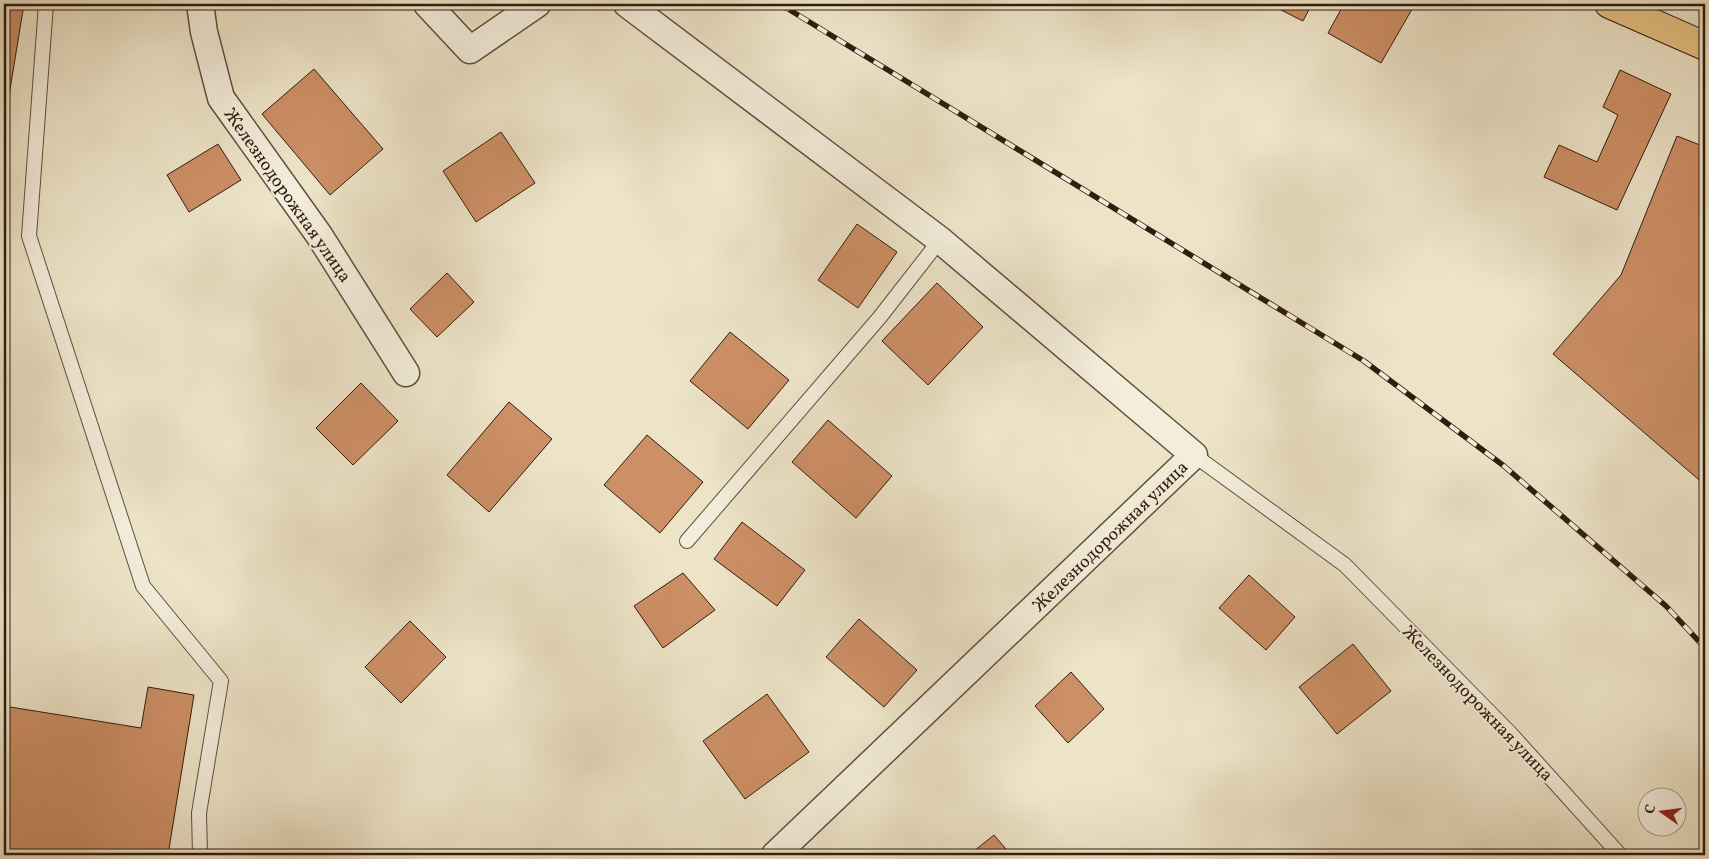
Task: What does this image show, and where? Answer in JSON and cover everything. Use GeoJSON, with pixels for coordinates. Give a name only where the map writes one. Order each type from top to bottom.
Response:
{"type":"FeatureCollection","features":[{"type":"Feature","properties":{"kind":"main road"},"geometry":{"type":"LineString","coordinates":[[1608,4],[1705,46]]}},
{"type":"Feature","properties":{"kind":"street","name":"Железнодорожная улица"},"geometry":{"type":"LineString","coordinates":[[200,4],[204,32],[221,98],[319,234],[406,373]]}},
{"type":"Feature","properties":{"kind":"street"},"geometry":{"type":"LineString","coordinates":[[427,4],[470,50],[536,4]]}},
{"type":"Feature","properties":{"kind":"street"},"geometry":{"type":"LineString","coordinates":[[627,4],[940,240],[1194,455]]}},
{"type":"Feature","properties":{"kind":"street","name":"Железнодорожная улица"},"geometry":{"type":"LineString","coordinates":[[775,855],[1194,455]]}},
{"type":"Feature","properties":{"kind":"lane"},"geometry":{"type":"LineString","coordinates":[[46,4],[29,236],[144,586],[222,681],[199,813],[200,855]]}},
{"type":"Feature","properties":{"kind":"lane"},"geometry":{"type":"LineString","coordinates":[[687,541],[880,317],[940,240]]}},
{"type":"Feature","properties":{"kind":"lane","name":"Железнодорожная улица"},"geometry":{"type":"LineString","coordinates":[[1194,455],[1345,565],[1511,734],[1620,855]]}},
{"type":"Feature","properties":{"kind":"building"},"geometry":{"type":"Polygon","coordinates":[[[4,4],[24,4],[4,126],[4,4]]]}},
{"type":"Feature","properties":{"kind":"building"},"geometry":{"type":"Polygon","coordinates":[[[1269,4],[1312,4],[1303,21],[1269,4]]]}},
{"type":"Feature","properties":{"kind":"building"},"geometry":{"type":"Polygon","coordinates":[[[1344,4],[1415,4],[1381,63],[1328,33],[1344,4]]]}},
{"type":"Feature","properties":{"kind":"building"},"geometry":{"type":"Polygon","coordinates":[[[314,69],[383,149],[330,195],[262,114],[314,69]]]}},
{"type":"Feature","properties":{"kind":"building"},"geometry":{"type":"Polygon","coordinates":[[[1620,70],[1671,94],[1617,210],[1544,177],[1559,145],[1597,162],[1618,115],[1603,107],[1620,70]]]}},
{"type":"Feature","properties":{"kind":"building"},"geometry":{"type":"Polygon","coordinates":[[[501,132],[535,183],[476,222],[443,171],[501,132]]]}},
{"type":"Feature","properties":{"kind":"building"},"geometry":{"type":"Polygon","coordinates":[[[1677,136],[1705,147],[1705,314],[1700,327],[1705,332],[1705,485],[1553,354],[1621,275],[1677,136]]]}},
{"type":"Feature","properties":{"kind":"building"},"geometry":{"type":"Polygon","coordinates":[[[218,144],[241,180],[189,212],[167,175],[218,144]]]}},
{"type":"Feature","properties":{"kind":"building"},"geometry":{"type":"Polygon","coordinates":[[[857,224],[897,252],[858,308],[818,280],[857,224]]]}},
{"type":"Feature","properties":{"kind":"building"},"geometry":{"type":"Polygon","coordinates":[[[447,273],[474,302],[437,337],[410,309],[447,273]]]}},
{"type":"Feature","properties":{"kind":"building"},"geometry":{"type":"Polygon","coordinates":[[[937,283],[983,327],[928,385],[882,341],[937,283]]]}},
{"type":"Feature","properties":{"kind":"building"},"geometry":{"type":"Polygon","coordinates":[[[730,332],[789,380],[748,429],[690,381],[730,332]]]}},
{"type":"Feature","properties":{"kind":"building"},"geometry":{"type":"Polygon","coordinates":[[[361,383],[398,421],[353,465],[316,428],[361,383]]]}},
{"type":"Feature","properties":{"kind":"building"},"geometry":{"type":"Polygon","coordinates":[[[509,402],[552,439],[489,512],[447,475],[509,402]]]}},
{"type":"Feature","properties":{"kind":"building"},"geometry":{"type":"Polygon","coordinates":[[[828,420],[892,476],[856,518],[792,462],[828,420]]]}},
{"type":"Feature","properties":{"kind":"building"},"geometry":{"type":"Polygon","coordinates":[[[647,435],[703,482],[660,533],[604,485],[647,435]]]}},
{"type":"Feature","properties":{"kind":"building"},"geometry":{"type":"Polygon","coordinates":[[[742,522],[805,570],[777,606],[714,559],[742,522]]]}},
{"type":"Feature","properties":{"kind":"building"},"geometry":{"type":"Polygon","coordinates":[[[683,573],[715,610],[663,648],[634,606],[683,573]]]}},
{"type":"Feature","properties":{"kind":"building"},"geometry":{"type":"Polygon","coordinates":[[[1249,575],[1295,617],[1266,650],[1219,608],[1249,575]]]}},
{"type":"Feature","properties":{"kind":"building"},"geometry":{"type":"Polygon","coordinates":[[[859,619],[917,670],[884,707],[826,657],[859,619]]]}},
{"type":"Feature","properties":{"kind":"building"},"geometry":{"type":"Polygon","coordinates":[[[410,621],[446,657],[401,703],[365,667],[410,621]]]}},
{"type":"Feature","properties":{"kind":"building"},"geometry":{"type":"Polygon","coordinates":[[[1353,644],[1391,691],[1337,734],[1299,687],[1353,644]]]}},
{"type":"Feature","properties":{"kind":"building"},"geometry":{"type":"Polygon","coordinates":[[[1071,672],[1104,709],[1068,743],[1035,706],[1071,672]]]}},
{"type":"Feature","properties":{"kind":"building"},"geometry":{"type":"Polygon","coordinates":[[[148,687],[194,695],[168,855],[4,855],[4,706],[141,728],[148,687]]]}},
{"type":"Feature","properties":{"kind":"building"},"geometry":{"type":"Polygon","coordinates":[[[767,694],[809,752],[745,799],[703,741],[767,694]]]}},
{"type":"Feature","properties":{"kind":"building"},"geometry":{"type":"Polygon","coordinates":[[[994,835],[1011,855],[969,855],[994,835]]]}},
{"type":"Feature","properties":{"kind":"railway"},"geometry":{"type":"LineString","coordinates":[[780,4],[1364,361],[1504,466],[1666,606],[1705,648]]}}]}
